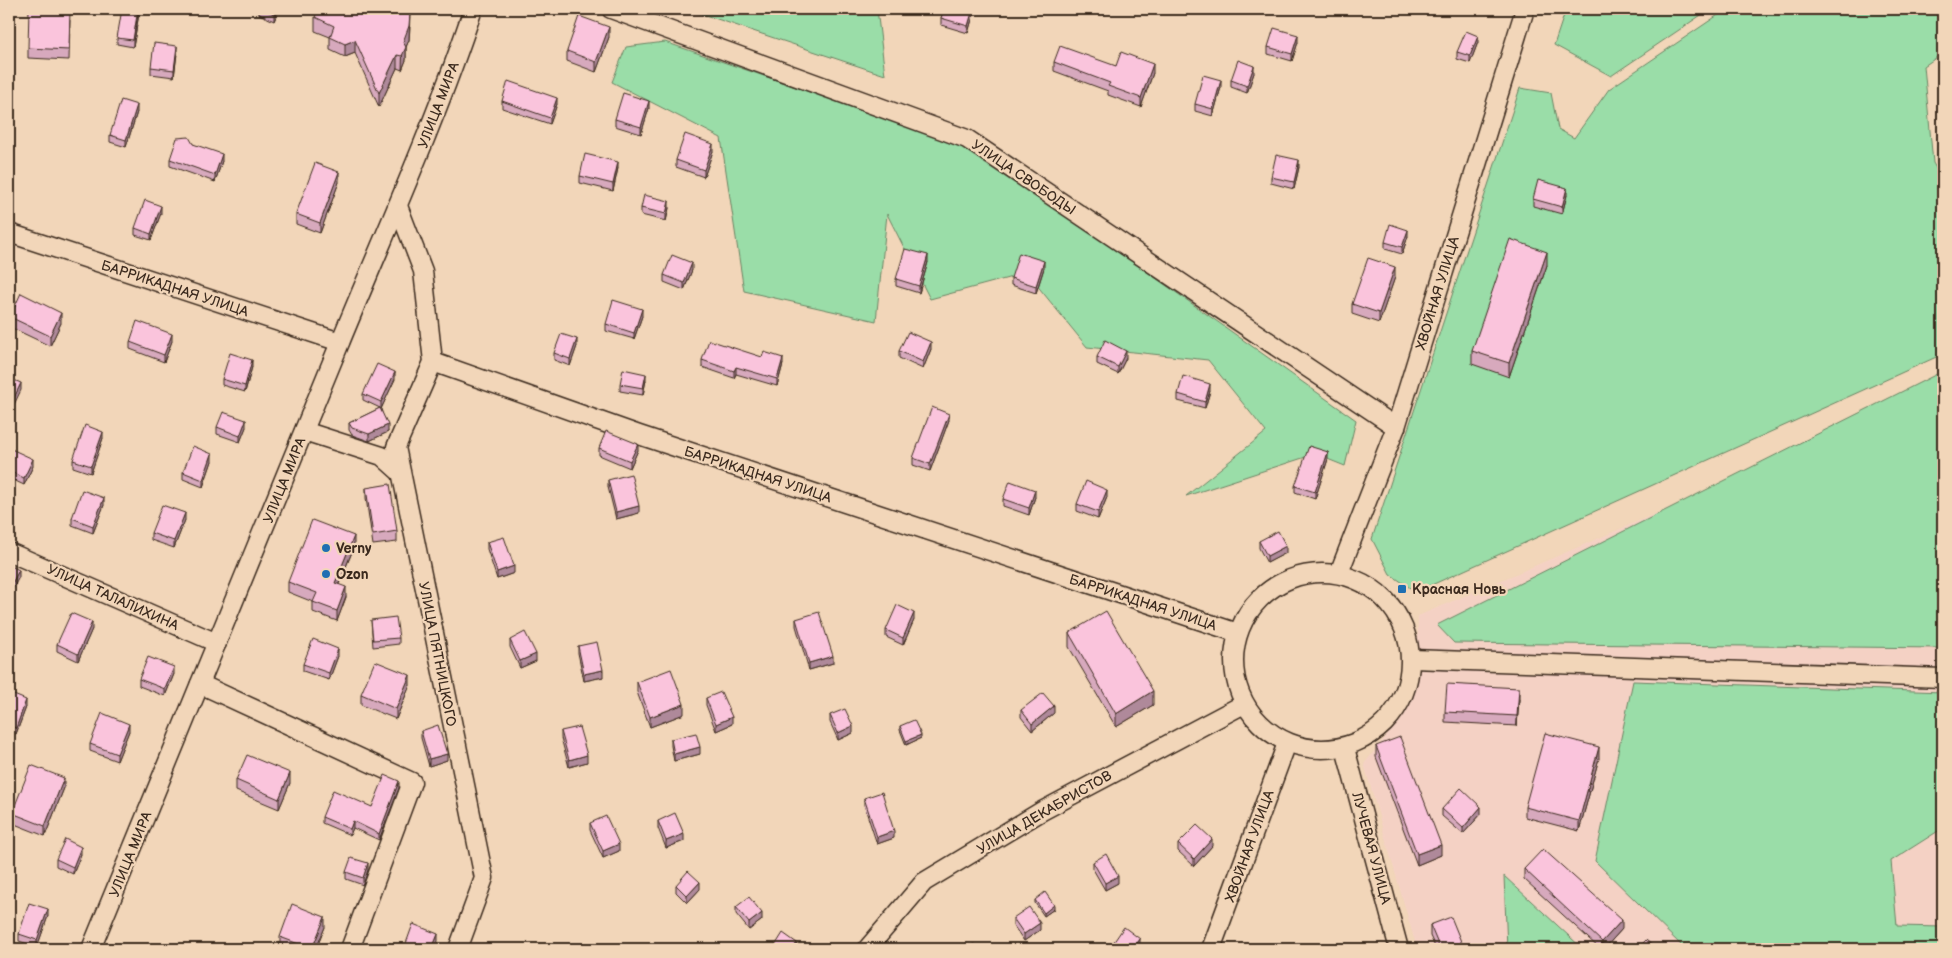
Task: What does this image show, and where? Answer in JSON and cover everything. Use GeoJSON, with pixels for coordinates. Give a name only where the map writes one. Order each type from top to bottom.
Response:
{"type":"FeatureCollection","features":[{"type":"Feature","properties":{"kind":"street","name":"УЛИЦА МИРА"},"geometry":{"type":"LineString","coordinates":[[91,949],[340,342],[398,206],[457,57],[473,9]]}},
{"type":"Feature","properties":{"kind":"street","name":"УЛИЦА СВОБОДЫ"},"geometry":{"type":"LineString","coordinates":[[610,9],[967,139],[1396,426]]}},
{"type":"Feature","properties":{"kind":"street","name":"ХВОЙНАЯ УЛИЦА"},"geometry":{"type":"LineString","coordinates":[[1339,573],[1396,426],[1525,9]]}},
{"type":"Feature","properties":{"kind":"street"},"geometry":{"type":"LineString","coordinates":[[398,206],[424,270],[433,362]]}},
{"type":"Feature","properties":{"kind":"street","name":"БАРРИКАДНАЯ УЛИЦА"},"geometry":{"type":"LineString","coordinates":[[9,233],[340,342]]}},
{"type":"Feature","properties":{"kind":"street","name":"БАРРИКАДНАЯ УЛИЦА"},"geometry":{"type":"LineString","coordinates":[[433,362],[639,435],[1238,634]]}},
{"type":"Feature","properties":{"kind":"street","name":"УЛИЦА ПЯТНИЦКОГО"},"geometry":{"type":"LineString","coordinates":[[433,362],[396,447],[484,878],[458,949]]}},
{"type":"Feature","properties":{"kind":"street"},"geometry":{"type":"LineString","coordinates":[[304,431],[382,456],[401,473]]}},
{"type":"Feature","properties":{"kind":"street","name":"УЛИЦА ТАЛАЛИХИНА"},"geometry":{"type":"LineString","coordinates":[[9,552],[217,643]]}},
{"type":"Feature","properties":{"kind":"street"},"geometry":{"type":"LineString","coordinates":[[1339,573],[1368,584],[1396,611],[1410,641],[1412,659],[1410,678],[1389,721],[1368,738],[1345,748],[1316,750],[1287,743],[1263,728],[1244,704],[1236,685],[1233,658],[1238,634],[1252,606],[1272,588],[1305,574],[1339,573]]}},
{"type":"Feature","properties":{"kind":"street"},"geometry":{"type":"LineString","coordinates":[[1412,659],[1943,678]]}},
{"type":"Feature","properties":{"kind":"street"},"geometry":{"type":"LineString","coordinates":[[200,684],[412,782],[350,949]]}},
{"type":"Feature","properties":{"kind":"street","name":"УЛИЦА ДЕКАБРИСТОВ"},"geometry":{"type":"LineString","coordinates":[[867,949],[924,882],[1042,811],[1244,704]]}},
{"type":"Feature","properties":{"kind":"street","name":"ХВОЙНАЯ УЛИЦА"},"geometry":{"type":"LineString","coordinates":[[1211,949],[1287,743]]}},
{"type":"Feature","properties":{"kind":"street","name":"ЛУЧЕВАЯ УЛИЦА"},"geometry":{"type":"LineString","coordinates":[[1345,748],[1399,949]]}},
{"type":"Feature","properties":{"kind":"shaded area"},"geometry":{"type":"Polygon","coordinates":[[[1943,390],[1943,949],[1417,949],[1364,764],[1395,725],[1417,678],[1418,616],[1943,390]]]}},
{"type":"Feature","properties":{"kind":"green space"},"geometry":{"type":"Polygon","coordinates":[[[687,9],[877,9],[885,75],[687,9]]]}},
{"type":"Feature","properties":{"kind":"green space"},"geometry":{"type":"Polygon","coordinates":[[[1566,9],[1710,9],[1611,76],[1554,45],[1566,9]]]}},
{"type":"Feature","properties":{"kind":"green space"},"geometry":{"type":"Polygon","coordinates":[[[1727,9],[1943,9],[1943,53],[1924,66],[1933,163],[1943,181],[1943,354],[1416,592],[1390,574],[1372,539],[1520,88],[1551,93],[1558,129],[1574,138],[1609,89],[1727,9]]]}},
{"type":"Feature","properties":{"kind":"green space"},"geometry":{"type":"Polygon","coordinates":[[[665,42],[971,147],[1356,420],[1345,466],[1315,454],[1186,496],[1266,432],[1208,360],[1087,347],[1027,273],[930,299],[887,214],[876,321],[744,291],[721,138],[612,82],[626,47],[665,42]]]}},
{"type":"Feature","properties":{"kind":"green space"},"geometry":{"type":"Polygon","coordinates":[[[1943,371],[1943,648],[1454,643],[1437,625],[1943,371]]]}},
{"type":"Feature","properties":{"kind":"green space"},"geometry":{"type":"Polygon","coordinates":[[[1633,681],[1943,692],[1943,828],[1891,861],[1897,926],[1943,927],[1943,949],[1685,949],[1595,861],[1633,681]]]}},
{"type":"Feature","properties":{"kind":"green space"},"geometry":{"type":"Polygon","coordinates":[[[1504,876],[1583,949],[1507,949],[1504,876]]]}},
{"type":"Feature","properties":{"kind":"building"},"geometry":{"type":"Polygon","coordinates":[[[29,9],[70,9],[69,50],[28,48],[29,9]]]}},
{"type":"Feature","properties":{"kind":"building"},"geometry":{"type":"Polygon","coordinates":[[[122,9],[138,9],[133,40],[117,38],[122,9]]]}},
{"type":"Feature","properties":{"kind":"building"},"geometry":{"type":"Polygon","coordinates":[[[262,9],[276,9],[274,14],[262,9]]]}},
{"type":"Feature","properties":{"kind":"building"},"geometry":{"type":"Polygon","coordinates":[[[318,9],[403,9],[410,13],[409,26],[403,42],[406,47],[402,56],[397,55],[379,93],[355,40],[345,44],[330,37],[334,26],[315,17],[318,9]]]}},
{"type":"Feature","properties":{"kind":"building"},"geometry":{"type":"Polygon","coordinates":[[[944,9],[973,9],[968,26],[941,18],[944,9]]]}},
{"type":"Feature","properties":{"kind":"building"},"geometry":{"type":"Polygon","coordinates":[[[579,16],[609,27],[596,62],[567,51],[579,16]]]}},
{"type":"Feature","properties":{"kind":"building"},"geometry":{"type":"Polygon","coordinates":[[[1274,28],[1298,35],[1292,54],[1268,47],[1274,28]]]}},
{"type":"Feature","properties":{"kind":"building"},"geometry":{"type":"Polygon","coordinates":[[[1466,31],[1478,36],[1470,56],[1457,52],[1466,31]]]}},
{"type":"Feature","properties":{"kind":"building"},"geometry":{"type":"Polygon","coordinates":[[[154,43],[177,46],[174,70],[151,67],[154,43]]]}},
{"type":"Feature","properties":{"kind":"building"},"geometry":{"type":"Polygon","coordinates":[[[1060,46],[1116,66],[1121,52],[1153,64],[1141,98],[1108,86],[1110,83],[1054,62],[1060,46]]]}},
{"type":"Feature","properties":{"kind":"building"},"geometry":{"type":"Polygon","coordinates":[[[1238,60],[1254,66],[1247,86],[1231,80],[1238,60]]]}},
{"type":"Feature","properties":{"kind":"building"},"geometry":{"type":"Polygon","coordinates":[[[1203,75],[1221,80],[1213,109],[1195,104],[1203,75]]]}},
{"type":"Feature","properties":{"kind":"building"},"geometry":{"type":"Polygon","coordinates":[[[508,81],[557,98],[550,118],[502,101],[508,81]]]}},
{"type":"Feature","properties":{"kind":"building"},"geometry":{"type":"Polygon","coordinates":[[[623,93],[649,101],[641,127],[615,119],[623,93]]]}},
{"type":"Feature","properties":{"kind":"building"},"geometry":{"type":"Polygon","coordinates":[[[9,94],[12,95],[9,107],[9,94]]]}},
{"type":"Feature","properties":{"kind":"building"},"geometry":{"type":"Polygon","coordinates":[[[121,100],[137,105],[126,140],[110,135],[121,100]]]}},
{"type":"Feature","properties":{"kind":"building"},"geometry":{"type":"Polygon","coordinates":[[[685,134],[713,144],[704,170],[676,160],[685,134]]]}},
{"type":"Feature","properties":{"kind":"building"},"geometry":{"type":"Polygon","coordinates":[[[189,137],[193,144],[222,154],[215,175],[170,159],[177,138],[189,137]]]}},
{"type":"Feature","properties":{"kind":"building"},"geometry":{"type":"Polygon","coordinates":[[[585,154],[618,162],[613,184],[580,176],[585,154]]]}},
{"type":"Feature","properties":{"kind":"building"},"geometry":{"type":"Polygon","coordinates":[[[1276,155],[1299,160],[1294,182],[1271,177],[1276,155]]]}},
{"type":"Feature","properties":{"kind":"building"},"geometry":{"type":"Polygon","coordinates":[[[315,163],[339,172],[320,223],[296,214],[315,163]]]}},
{"type":"Feature","properties":{"kind":"building"},"geometry":{"type":"Polygon","coordinates":[[[1538,180],[1567,188],[1562,207],[1533,199],[1538,180]]]}},
{"type":"Feature","properties":{"kind":"building"},"geometry":{"type":"Polygon","coordinates":[[[644,195],[669,201],[666,214],[641,208],[644,195]]]}},
{"type":"Feature","properties":{"kind":"building"},"geometry":{"type":"Polygon","coordinates":[[[145,200],[161,206],[151,234],[135,228],[145,200]]]}},
{"type":"Feature","properties":{"kind":"building"},"geometry":{"type":"Polygon","coordinates":[[[1390,224],[1408,230],[1402,247],[1385,242],[1390,224]]]}},
{"type":"Feature","properties":{"kind":"building"},"geometry":{"type":"Polygon","coordinates":[[[1510,239],[1547,252],[1509,363],[1472,351],[1510,239]]]}},
{"type":"Feature","properties":{"kind":"building"},"geometry":{"type":"Polygon","coordinates":[[[905,249],[928,255],[919,286],[896,279],[905,249]]]}},
{"type":"Feature","properties":{"kind":"building"},"geometry":{"type":"Polygon","coordinates":[[[1019,253],[1044,261],[1036,286],[1011,278],[1019,253]]]}},
{"type":"Feature","properties":{"kind":"building"},"geometry":{"type":"Polygon","coordinates":[[[672,255],[692,263],[684,283],[664,275],[672,255]]]}},
{"type":"Feature","properties":{"kind":"building"},"geometry":{"type":"Polygon","coordinates":[[[1368,258],[1395,267],[1379,313],[1352,304],[1368,258]]]}},
{"type":"Feature","properties":{"kind":"building"},"geometry":{"type":"Polygon","coordinates":[[[21,293],[61,313],[50,336],[10,317],[21,293]]]}},
{"type":"Feature","properties":{"kind":"building"},"geometry":{"type":"Polygon","coordinates":[[[613,300],[642,309],[634,333],[606,324],[613,300]]]}},
{"type":"Feature","properties":{"kind":"building"},"geometry":{"type":"Polygon","coordinates":[[[137,321],[172,334],[164,355],[130,342],[137,321]]]}},
{"type":"Feature","properties":{"kind":"building"},"geometry":{"type":"Polygon","coordinates":[[[908,332],[931,342],[923,362],[899,351],[908,332]]]}},
{"type":"Feature","properties":{"kind":"building"},"geometry":{"type":"Polygon","coordinates":[[[561,334],[577,339],[570,359],[554,353],[561,334]]]}},
{"type":"Feature","properties":{"kind":"building"},"geometry":{"type":"Polygon","coordinates":[[[709,340],[762,357],[764,352],[783,358],[777,379],[736,367],[734,371],[702,360],[709,340]]]}},
{"type":"Feature","properties":{"kind":"building"},"geometry":{"type":"Polygon","coordinates":[[[1105,340],[1126,351],[1118,367],[1097,357],[1105,340]]]}},
{"type":"Feature","properties":{"kind":"building"},"geometry":{"type":"Polygon","coordinates":[[[230,353],[252,360],[245,386],[222,379],[230,353]]]}},
{"type":"Feature","properties":{"kind":"building"},"geometry":{"type":"Polygon","coordinates":[[[377,364],[395,372],[381,402],[363,394],[377,364]]]}},
{"type":"Feature","properties":{"kind":"building"},"geometry":{"type":"Polygon","coordinates":[[[623,369],[646,374],[643,388],[620,384],[623,369]]]}},
{"type":"Feature","properties":{"kind":"building"},"geometry":{"type":"Polygon","coordinates":[[[1183,376],[1210,384],[1205,402],[1178,394],[1183,376]]]}},
{"type":"Feature","properties":{"kind":"building"},"geometry":{"type":"Polygon","coordinates":[[[9,378],[21,383],[9,408],[9,378]]]}},
{"type":"Feature","properties":{"kind":"building"},"geometry":{"type":"Polygon","coordinates":[[[932,407],[949,414],[930,464],[913,458],[932,407]]]}},
{"type":"Feature","properties":{"kind":"building"},"geometry":{"type":"Polygon","coordinates":[[[380,408],[388,425],[369,434],[352,428],[349,423],[380,408]]]}},
{"type":"Feature","properties":{"kind":"building"},"geometry":{"type":"Polygon","coordinates":[[[223,412],[246,420],[240,436],[217,427],[223,412]]]}},
{"type":"Feature","properties":{"kind":"building"},"geometry":{"type":"Polygon","coordinates":[[[85,425],[103,432],[91,466],[73,460],[85,425]]]}},
{"type":"Feature","properties":{"kind":"building"},"geometry":{"type":"Polygon","coordinates":[[[606,431],[638,444],[630,461],[599,448],[606,431]]]}},
{"type":"Feature","properties":{"kind":"building"},"geometry":{"type":"Polygon","coordinates":[[[193,446],[212,454],[203,480],[183,472],[193,446]]]}},
{"type":"Feature","properties":{"kind":"building"},"geometry":{"type":"Polygon","coordinates":[[[1309,446],[1328,452],[1315,492],[1295,486],[1309,446]]]}},
{"type":"Feature","properties":{"kind":"building"},"geometry":{"type":"Polygon","coordinates":[[[9,448],[33,459],[24,478],[9,471],[9,448]]]}},
{"type":"Feature","properties":{"kind":"building"},"geometry":{"type":"Polygon","coordinates":[[[631,474],[639,506],[616,512],[608,480],[631,474]]]}},
{"type":"Feature","properties":{"kind":"building"},"geometry":{"type":"Polygon","coordinates":[[[1010,481],[1035,490],[1029,508],[1003,499],[1010,481]]]}},
{"type":"Feature","properties":{"kind":"building"},"geometry":{"type":"Polygon","coordinates":[[[1086,481],[1107,490],[1098,512],[1077,504],[1086,481]]]}},
{"type":"Feature","properties":{"kind":"building"},"geometry":{"type":"Polygon","coordinates":[[[390,484],[397,531],[373,535],[366,488],[390,484]]]}},
{"type":"Feature","properties":{"kind":"building"},"geometry":{"type":"Polygon","coordinates":[[[82,490],[104,498],[93,526],[72,518],[82,490]]]}},
{"type":"Feature","properties":{"kind":"building"},"geometry":{"type":"Polygon","coordinates":[[[162,505],[185,513],[174,541],[151,533],[162,505]]]}},
{"type":"Feature","properties":{"kind":"building"},"geometry":{"type":"Polygon","coordinates":[[[312,520],[354,536],[335,583],[346,587],[337,611],[313,602],[317,593],[288,582],[312,520]]]}},
{"type":"Feature","properties":{"kind":"building"},"geometry":{"type":"Polygon","coordinates":[[[1278,531],[1286,546],[1267,556],[1259,541],[1278,531]]]}},
{"type":"Feature","properties":{"kind":"building"},"geometry":{"type":"Polygon","coordinates":[[[504,537],[514,566],[497,572],[487,542],[504,537]]]}},
{"type":"Feature","properties":{"kind":"building"},"geometry":{"type":"Polygon","coordinates":[[[9,565],[19,570],[9,589],[9,565]]]}},
{"type":"Feature","properties":{"kind":"building"},"geometry":{"type":"Polygon","coordinates":[[[897,605],[914,613],[903,638],[886,630],[897,605]]]}},
{"type":"Feature","properties":{"kind":"building"},"geometry":{"type":"Polygon","coordinates":[[[1106,611],[1153,691],[1116,714],[1069,633],[1106,611]]]}},
{"type":"Feature","properties":{"kind":"building"},"geometry":{"type":"Polygon","coordinates":[[[819,612],[833,656],[809,663],[796,619],[819,612]]]}},
{"type":"Feature","properties":{"kind":"building"},"geometry":{"type":"Polygon","coordinates":[[[71,613],[92,622],[78,654],[57,644],[71,613]]]}},
{"type":"Feature","properties":{"kind":"building"},"geometry":{"type":"Polygon","coordinates":[[[396,617],[399,638],[373,640],[371,620],[396,617]]]}},
{"type":"Feature","properties":{"kind":"building"},"geometry":{"type":"Polygon","coordinates":[[[525,632],[536,654],[520,661],[510,640],[525,632]]]}},
{"type":"Feature","properties":{"kind":"building"},"geometry":{"type":"Polygon","coordinates":[[[313,639],[338,649],[329,673],[303,664],[313,639]]]}},
{"type":"Feature","properties":{"kind":"building"},"geometry":{"type":"Polygon","coordinates":[[[597,642],[603,670],[584,674],[578,646],[597,642]]]}},
{"type":"Feature","properties":{"kind":"building"},"geometry":{"type":"Polygon","coordinates":[[[148,657],[174,667],[165,689],[139,679],[148,657]]]}},
{"type":"Feature","properties":{"kind":"building"},"geometry":{"type":"Polygon","coordinates":[[[375,661],[410,675],[396,709],[361,694],[375,661]]]}},
{"type":"Feature","properties":{"kind":"building"},"geometry":{"type":"Polygon","coordinates":[[[671,669],[684,704],[650,717],[637,682],[671,669]]]}},
{"type":"Feature","properties":{"kind":"building"},"geometry":{"type":"Polygon","coordinates":[[[1447,684],[1519,688],[1517,716],[1445,712],[1447,684]]]}},
{"type":"Feature","properties":{"kind":"building"},"geometry":{"type":"Polygon","coordinates":[[[721,692],[732,717],[716,724],[706,698],[721,692]]]}},
{"type":"Feature","properties":{"kind":"building"},"geometry":{"type":"Polygon","coordinates":[[[9,693],[26,700],[16,728],[9,725],[9,693]]]}},
{"type":"Feature","properties":{"kind":"building"},"geometry":{"type":"Polygon","coordinates":[[[1043,693],[1054,706],[1032,724],[1021,710],[1043,693]]]}},
{"type":"Feature","properties":{"kind":"building"},"geometry":{"type":"Polygon","coordinates":[[[845,709],[853,726],[838,733],[830,715],[845,709]]]}},
{"type":"Feature","properties":{"kind":"building"},"geometry":{"type":"Polygon","coordinates":[[[102,713],[129,724],[117,754],[90,744],[102,713]]]}},
{"type":"Feature","properties":{"kind":"building"},"geometry":{"type":"Polygon","coordinates":[[[914,720],[921,735],[906,741],[900,726],[914,720]]]}},
{"type":"Feature","properties":{"kind":"building"},"geometry":{"type":"Polygon","coordinates":[[[438,725],[447,754],[429,759],[421,731],[438,725]]]}},
{"type":"Feature","properties":{"kind":"building"},"geometry":{"type":"Polygon","coordinates":[[[579,727],[587,755],[569,760],[561,731],[579,727]]]}},
{"type":"Feature","properties":{"kind":"building"},"geometry":{"type":"Polygon","coordinates":[[[696,733],[700,747],[674,754],[671,739],[696,733]]]}},
{"type":"Feature","properties":{"kind":"building"},"geometry":{"type":"Polygon","coordinates":[[[1545,733],[1599,747],[1579,821],[1525,807],[1545,733]]]}},
{"type":"Feature","properties":{"kind":"building"},"geometry":{"type":"Polygon","coordinates":[[[1400,737],[1441,845],[1417,854],[1376,746],[1400,737]]]}},
{"type":"Feature","properties":{"kind":"building"},"geometry":{"type":"Polygon","coordinates":[[[247,755],[290,773],[279,799],[236,780],[247,755]]]}},
{"type":"Feature","properties":{"kind":"building"},"geometry":{"type":"Polygon","coordinates":[[[31,765],[64,778],[45,826],[12,813],[31,765]]]}},
{"type":"Feature","properties":{"kind":"building"},"geometry":{"type":"Polygon","coordinates":[[[385,775],[399,781],[379,834],[353,821],[350,829],[322,817],[333,790],[372,807],[385,775]]]}},
{"type":"Feature","properties":{"kind":"building"},"geometry":{"type":"Polygon","coordinates":[[[1461,788],[1481,807],[1463,828],[1442,809],[1461,788]]]}},
{"type":"Feature","properties":{"kind":"building"},"geometry":{"type":"Polygon","coordinates":[[[882,792],[894,831],[877,837],[864,798],[882,792]]]}},
{"type":"Feature","properties":{"kind":"building"},"geometry":{"type":"Polygon","coordinates":[[[675,813],[684,834],[666,841],[658,821],[675,813]]]}},
{"type":"Feature","properties":{"kind":"building"},"geometry":{"type":"Polygon","coordinates":[[[606,816],[619,844],[603,851],[590,823],[606,816]]]}},
{"type":"Feature","properties":{"kind":"building"},"geometry":{"type":"Polygon","coordinates":[[[1197,825],[1212,839],[1194,859],[1178,844],[1197,825]]]}},
{"type":"Feature","properties":{"kind":"building"},"geometry":{"type":"Polygon","coordinates":[[[65,839],[81,847],[73,867],[56,859],[65,839]]]}},
{"type":"Feature","properties":{"kind":"building"},"geometry":{"type":"Polygon","coordinates":[[[1543,849],[1622,920],[1602,942],[1524,869],[1543,849]]]}},
{"type":"Feature","properties":{"kind":"building"},"geometry":{"type":"Polygon","coordinates":[[[1106,854],[1118,876],[1105,883],[1093,862],[1106,854]]]}},
{"type":"Feature","properties":{"kind":"building"},"geometry":{"type":"Polygon","coordinates":[[[351,858],[368,863],[363,878],[346,872],[351,858]]]}},
{"type":"Feature","properties":{"kind":"building"},"geometry":{"type":"Polygon","coordinates":[[[688,871],[700,882],[687,896],[676,885],[688,871]]]}},
{"type":"Feature","properties":{"kind":"building"},"geometry":{"type":"Polygon","coordinates":[[[1045,892],[1054,905],[1044,913],[1035,900],[1045,892]]]}},
{"type":"Feature","properties":{"kind":"building"},"geometry":{"type":"Polygon","coordinates":[[[749,897],[762,913],[749,923],[736,907],[749,897]]]}},
{"type":"Feature","properties":{"kind":"building"},"geometry":{"type":"Polygon","coordinates":[[[29,903],[48,909],[37,940],[19,934],[29,903]]]}},
{"type":"Feature","properties":{"kind":"building"},"geometry":{"type":"Polygon","coordinates":[[[292,904],[325,917],[312,949],[280,937],[292,904]]]}},
{"type":"Feature","properties":{"kind":"building"},"geometry":{"type":"Polygon","coordinates":[[[1029,907],[1040,923],[1024,934],[1013,918],[1029,907]]]}},
{"type":"Feature","properties":{"kind":"building"},"geometry":{"type":"Polygon","coordinates":[[[1451,917],[1464,949],[1440,949],[1430,925],[1451,917]]]}},
{"type":"Feature","properties":{"kind":"building"},"geometry":{"type":"Polygon","coordinates":[[[413,924],[438,934],[432,949],[404,949],[413,924]]]}},
{"type":"Feature","properties":{"kind":"building"},"geometry":{"type":"Polygon","coordinates":[[[1124,927],[1140,939],[1133,949],[1116,949],[1111,946],[1124,927]]]}},
{"type":"Feature","properties":{"kind":"building"},"geometry":{"type":"Polygon","coordinates":[[[783,933],[797,943],[792,949],[773,949],[783,933]]]}},
{"type":"Feature","properties":{"kind":"building"},"geometry":{"type":"Polygon","coordinates":[[[1646,940],[1656,949],[1637,949],[1646,940]]]}},
{"type":"Feature","properties":{"kind":"building"},"geometry":{"type":"Polygon","coordinates":[[[973,944],[982,949],[970,949],[973,944]]]}},
{"type":"Feature","properties":{"kind":"place","name":"Verny"},"geometry":{"type":"Point","coordinates":[326,548]}},
{"type":"Feature","properties":{"kind":"place","name":"Ozon"},"geometry":{"type":"Point","coordinates":[326,574]}},
{"type":"Feature","properties":{"kind":"place","name":"Красная Новь"},"geometry":{"type":"Point","coordinates":[1402,589]}}]}
